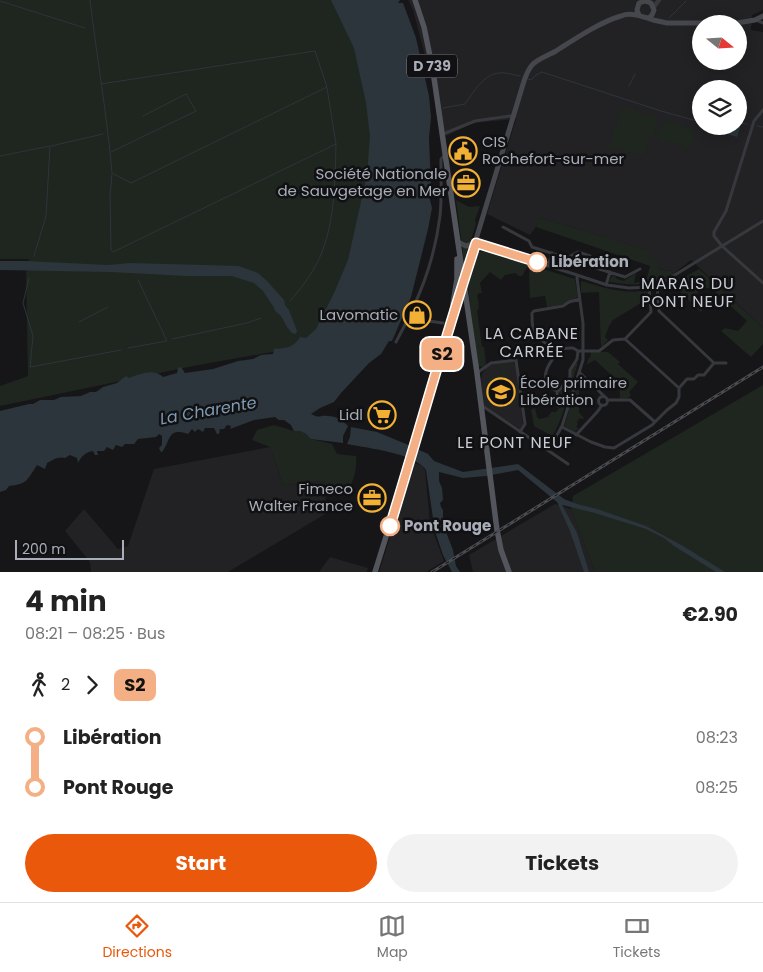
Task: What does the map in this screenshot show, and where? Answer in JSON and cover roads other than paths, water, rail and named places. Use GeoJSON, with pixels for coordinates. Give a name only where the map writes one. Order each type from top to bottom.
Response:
{"type":"FeatureCollection","features":[{"type":"Feature","properties":{"kind":"main road","name":"D 739"},"geometry":{"type":"LineString","coordinates":[[416,0],[429,49],[468,309]]}},
{"type":"Feature","properties":{"kind":"main road"},"geometry":{"type":"LineString","coordinates":[[464,280],[526,73],[532,65],[615,17],[637,8],[641,2],[651,1],[654,10],[663,23]]}},
{"type":"Feature","properties":{"kind":"main road"},"geometry":{"type":"LineString","coordinates":[[637,8],[639,15]]}},
{"type":"Feature","properties":{"kind":"main road"},"geometry":{"type":"LineString","coordinates":[[647,18],[652,15],[654,10]]}},
{"type":"Feature","properties":{"kind":"main road"},"geometry":{"type":"LineString","coordinates":[[625,14],[639,15],[663,23],[737,23],[755,20],[763,16]]}},
{"type":"Feature","properties":{"kind":"main road","name":"D 739"},"geometry":{"type":"LineString","coordinates":[[453,316],[452,306],[456,286],[457,265],[457,232]]}},
{"type":"Feature","properties":{"kind":"main road"},"geometry":{"type":"LineString","coordinates":[[458,242],[466,246],[476,243]]}},
{"type":"Feature","properties":{"kind":"main road","name":"D 739"},"geometry":{"type":"LineString","coordinates":[[376,572],[464,280]]}},
{"type":"Feature","properties":{"kind":"main road"},"geometry":{"type":"LineString","coordinates":[[455,308],[468,309],[498,534],[501,550],[509,572]]}},
{"type":"Feature","properties":{"kind":"street"},"geometry":{"type":"LineString","coordinates":[[654,10],[659,0]]}},
{"type":"Feature","properties":{"kind":"street"},"geometry":{"type":"LineString","coordinates":[[755,20],[763,23]]}},
{"type":"Feature","properties":{"kind":"street"},"geometry":{"type":"LineString","coordinates":[[763,110],[754,121],[726,211],[714,232],[714,236],[722,246],[763,283]]}},
{"type":"Feature","properties":{"kind":"street"},"geometry":{"type":"LineString","coordinates":[[443,134],[475,121],[513,117]]}},
{"type":"Feature","properties":{"kind":"street"},"geometry":{"type":"LineString","coordinates":[[396,342],[410,316],[431,262],[440,214],[441,159],[446,156]]}},
{"type":"Feature","properties":{"kind":"street"},"geometry":{"type":"LineString","coordinates":[[476,243],[606,285],[629,288],[649,287],[657,285],[763,221]]}},
{"type":"Feature","properties":{"kind":"street"},"geometry":{"type":"LineString","coordinates":[[503,227],[529,241],[532,247],[567,258],[578,252],[590,256],[596,268],[625,277],[640,269]]}},
{"type":"Feature","properties":{"kind":"street"},"geometry":{"type":"LineString","coordinates":[[548,266],[552,253]]}},
{"type":"Feature","properties":{"kind":"street"},"geometry":{"type":"LineString","coordinates":[[606,285],[610,272]]}},
{"type":"Feature","properties":{"kind":"street"},"geometry":{"type":"LineString","coordinates":[[547,450],[562,426],[583,360],[583,323],[577,275]]}},
{"type":"Feature","properties":{"kind":"street"},"geometry":{"type":"LineString","coordinates":[[657,285],[659,312]]}},
{"type":"Feature","properties":{"kind":"street"},"geometry":{"type":"LineString","coordinates":[[649,287],[651,312]]}},
{"type":"Feature","properties":{"kind":"street"},"geometry":{"type":"LineString","coordinates":[[580,300],[569,302],[563,306],[533,312],[532,320],[535,335],[553,348],[599,351],[613,340],[625,339],[651,312],[659,312],[714,363],[726,363]]}},
{"type":"Feature","properties":{"kind":"street"},"geometry":{"type":"LineString","coordinates":[[410,316],[412,319],[443,323]]}},
{"type":"Feature","properties":{"kind":"street"},"geometry":{"type":"LineString","coordinates":[[625,339],[679,388]]}},
{"type":"Feature","properties":{"kind":"street"},"geometry":{"type":"LineString","coordinates":[[557,349],[545,373],[548,385],[557,391]]}},
{"type":"Feature","properties":{"kind":"street"},"geometry":{"type":"LineString","coordinates":[[557,391],[570,377],[570,370],[577,359],[578,351]]}},
{"type":"Feature","properties":{"kind":"street"},"geometry":{"type":"LineString","coordinates":[[477,373],[492,363],[516,360],[525,424],[520,432]]}},
{"type":"Feature","properties":{"kind":"street"},"geometry":{"type":"LineString","coordinates":[[562,426],[576,435],[614,448],[652,425],[676,402],[679,397],[679,388],[687,379],[694,379],[698,375],[704,375],[714,363]]}},
{"type":"Feature","properties":{"kind":"street"},"geometry":{"type":"LineString","coordinates":[[579,372],[606,398]]}},
{"type":"Feature","properties":{"kind":"street"},"geometry":{"type":"LineString","coordinates":[[557,391],[558,406]]}},
{"type":"Feature","properties":{"kind":"street"},"geometry":{"type":"LineString","coordinates":[[597,391],[600,398],[599,402],[602,405]]}},
{"type":"Feature","properties":{"kind":"street"},"geometry":{"type":"LineString","coordinates":[[600,398],[630,400],[655,422]]}},
{"type":"Feature","properties":{"kind":"street"},"geometry":{"type":"LineString","coordinates":[[576,435],[602,405],[606,404],[606,398]]}},
{"type":"Feature","properties":{"kind":"street"},"geometry":{"type":"LineString","coordinates":[[481,406],[568,464]]}},
{"type":"Feature","properties":{"kind":"water","name":"La Charente"},"geometry":{"type":"Polygon","coordinates":[[[331,0],[400,0],[398,3],[403,3],[416,38],[429,96],[431,117],[429,138],[431,188],[429,196],[432,208],[411,297],[392,341],[389,341],[381,354],[369,363],[334,402],[311,414],[318,417],[334,417],[346,424],[348,426],[343,436],[343,443],[311,439],[300,431],[294,431],[291,425],[284,420],[279,420],[275,417],[254,420],[230,429],[231,426],[227,425],[224,429],[220,429],[219,434],[217,434],[214,428],[205,428],[203,432],[198,429],[195,432],[192,429],[188,434],[176,432],[170,436],[162,452],[159,448],[162,445],[162,436],[159,434],[156,437],[138,439],[134,444],[125,444],[122,447],[116,445],[113,450],[107,447],[104,451],[97,451],[98,455],[95,455],[93,451],[88,452],[78,463],[77,458],[70,455],[65,458],[58,458],[47,463],[45,469],[37,465],[29,478],[24,482],[9,486],[6,490],[0,492],[0,411],[33,404],[40,400],[54,400],[61,397],[81,396],[90,392],[96,392],[103,387],[117,383],[126,376],[129,378],[151,372],[163,377],[177,373],[178,368],[181,367],[185,373],[213,369],[238,361],[253,359],[261,355],[273,354],[274,349],[289,347],[300,337],[306,338],[316,329],[348,260],[367,175],[370,136],[366,103],[354,48],[331,0]]]}},
{"type":"Feature","properties":{"kind":"water"},"geometry":{"type":"Polygon","coordinates":[[[0,261],[108,265],[131,263],[239,266],[258,273],[284,300],[297,331],[296,334],[292,333],[263,291],[254,283],[232,276],[0,270],[0,261]]]}},
{"type":"Feature","properties":{"kind":"water"},"geometry":{"type":"Polygon","coordinates":[[[351,427],[377,432],[428,454],[434,461],[463,472],[518,464],[564,499],[646,526],[725,572],[716,572],[664,538],[646,529],[562,505],[577,533],[589,572],[584,572],[570,531],[557,502],[518,470],[463,478],[439,472],[443,500],[440,503],[443,510],[446,532],[453,550],[456,566],[460,572],[452,572],[443,555],[432,522],[426,470],[412,459],[401,455],[347,444],[351,427]]]}},
{"type":"Feature","properties":{"kind":"waterway"},"geometry":{"type":"LineString","coordinates":[[90,0],[112,173],[131,183],[327,87],[315,51],[101,84]]}},
{"type":"Feature","properties":{"kind":"waterway"},"geometry":{"type":"LineString","coordinates":[[0,1],[85,28]]}},
{"type":"Feature","properties":{"kind":"waterway"},"geometry":{"type":"LineString","coordinates":[[669,18],[686,1]]}},
{"type":"Feature","properties":{"kind":"waterway"},"geometry":{"type":"LineString","coordinates":[[528,79],[531,80],[542,72],[692,120]]}},
{"type":"Feature","properties":{"kind":"waterway"},"geometry":{"type":"LineString","coordinates":[[443,108],[465,104],[479,84],[489,76],[505,73],[520,76]]}},
{"type":"Feature","properties":{"kind":"waterway"},"geometry":{"type":"LineString","coordinates":[[629,86],[635,74]]}},
{"type":"Feature","properties":{"kind":"waterway"},"geometry":{"type":"LineString","coordinates":[[112,174],[110,196],[111,250],[113,252],[336,144],[327,88]]}},
{"type":"Feature","properties":{"kind":"waterway"},"geometry":{"type":"LineString","coordinates":[[111,152],[196,111],[186,94],[143,116]]}},
{"type":"Feature","properties":{"kind":"waterway"},"geometry":{"type":"LineString","coordinates":[[757,126],[763,127]]}},
{"type":"Feature","properties":{"kind":"waterway"},"geometry":{"type":"LineString","coordinates":[[51,146],[103,134]]}},
{"type":"Feature","properties":{"kind":"waterway"},"geometry":{"type":"LineString","coordinates":[[290,301],[315,267],[327,238],[333,207],[336,144]]}},
{"type":"Feature","properties":{"kind":"waterway"},"geometry":{"type":"LineString","coordinates":[[0,156],[50,146],[46,216],[34,256]]}},
{"type":"Feature","properties":{"kind":"waterway"},"geometry":{"type":"LineString","coordinates":[[29,278],[23,303],[33,336],[30,367],[121,350]]}},
{"type":"Feature","properties":{"kind":"waterway"},"geometry":{"type":"LineString","coordinates":[[128,348],[167,341],[138,280]]}},
{"type":"Feature","properties":{"kind":"waterway"},"geometry":{"type":"LineString","coordinates":[[79,322],[108,307]]}},
{"type":"Feature","properties":{"kind":"waterway"},"geometry":{"type":"LineString","coordinates":[[172,339],[247,323],[261,318]]}},
{"type":"Feature","properties":{"kind":"railway"},"geometry":{"type":"LineString","coordinates":[[432,572],[763,367]]}},
{"type":"Feature","properties":{"kind":"place","name":"CIS Rochefort-sur-mer"},"geometry":{"type":"Point","coordinates":[463,151]}},
{"type":"Feature","properties":{"kind":"place","name":"Société Nationale de Sauvgetage en Mer"},"geometry":{"type":"Point","coordinates":[466,183]}},
{"type":"Feature","properties":{"kind":"place","name":"Libération"},"geometry":{"type":"Point","coordinates":[537,262]}},
{"type":"Feature","properties":{"kind":"place","name":"Lavomatic"},"geometry":{"type":"Point","coordinates":[417,315]}},
{"type":"Feature","properties":{"kind":"place","name":"École primaire Libération"},"geometry":{"type":"Point","coordinates":[501,392]}},
{"type":"Feature","properties":{"kind":"place","name":"Lidl"},"geometry":{"type":"Point","coordinates":[382,415]}},
{"type":"Feature","properties":{"kind":"place","name":"Fimeco Walter France"},"geometry":{"type":"Point","coordinates":[372,498]}},
{"type":"Feature","properties":{"kind":"place","name":"Pont Rouge"},"geometry":{"type":"Point","coordinates":[390,526]}},
{"type":"Feature","properties":{"kind":"district","name":"MARAIS DU PONT NEUF"},"geometry":{"type":"Point","coordinates":[688,292]}},
{"type":"Feature","properties":{"kind":"district","name":"LA CABANE CARRÉE"},"geometry":{"type":"Point","coordinates":[532,342]}},
{"type":"Feature","properties":{"kind":"district","name":"LE PONT NEUF"},"geometry":{"type":"Point","coordinates":[515,442]}}]}
